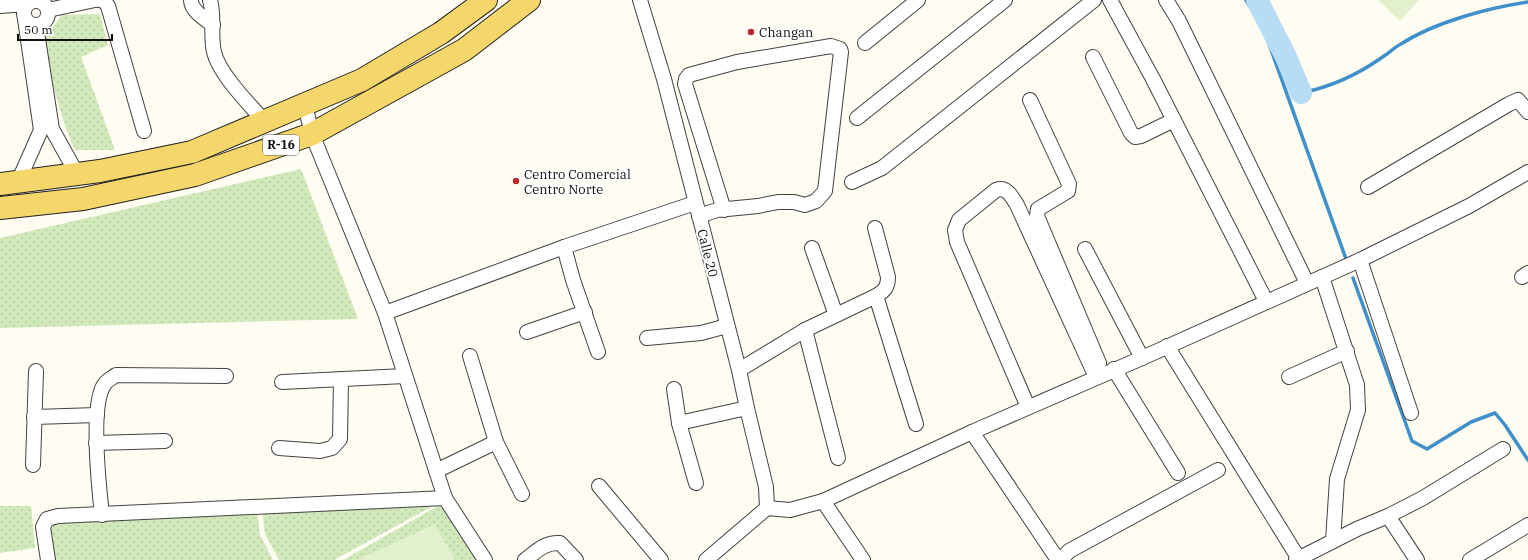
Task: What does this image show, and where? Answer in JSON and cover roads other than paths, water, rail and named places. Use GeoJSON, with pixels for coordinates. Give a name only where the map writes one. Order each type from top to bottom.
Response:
{"type":"FeatureCollection","features":[{"type":"Feature","properties":{"kind":"main road","name":"R-16"},"geometry":{"type":"LineString","coordinates":[[9,183],[100,171],[192,152],[362,80],[441,33],[486,0]]}},
{"type":"Feature","properties":{"kind":"main road","name":"R-16"},"geometry":{"type":"LineString","coordinates":[[0,208],[83,199],[195,175],[312,134],[464,50],[529,0]]}},
{"type":"Feature","properties":{"kind":"street"},"geometry":{"type":"LineString","coordinates":[[0,6],[95,0]]}},
{"type":"Feature","properties":{"kind":"street"},"geometry":{"type":"LineString","coordinates":[[99,0],[104,1],[108,6],[144,131]]}},
{"type":"Feature","properties":{"kind":"street"},"geometry":{"type":"LineString","coordinates":[[191,0],[195,10],[213,25]]}},
{"type":"Feature","properties":{"kind":"street"},"geometry":{"type":"LineString","coordinates":[[210,0],[212,9],[213,47],[220,67],[265,122]]}},
{"type":"Feature","properties":{"kind":"street","name":"Calle 20"},"geometry":{"type":"LineString","coordinates":[[640,0],[664,79],[739,370],[766,487],[767,508]]}},
{"type":"Feature","properties":{"kind":"street"},"geometry":{"type":"LineString","coordinates":[[865,43],[918,0]]}},
{"type":"Feature","properties":{"kind":"street"},"geometry":{"type":"LineString","coordinates":[[857,118],[1005,0]]}},
{"type":"Feature","properties":{"kind":"street"},"geometry":{"type":"LineString","coordinates":[[852,182],[882,168],[1094,0]]}},
{"type":"Feature","properties":{"kind":"street"},"geometry":{"type":"LineString","coordinates":[[1110,0],[1174,120],[1266,301]]}},
{"type":"Feature","properties":{"kind":"street"},"geometry":{"type":"LineString","coordinates":[[1166,0],[1179,21],[1307,283]]}},
{"type":"Feature","properties":{"kind":"street"},"geometry":{"type":"LineString","coordinates":[[31,22],[40,25],[47,19],[39,3]]}},
{"type":"Feature","properties":{"kind":"street"},"geometry":{"type":"LineString","coordinates":[[39,3],[24,11],[31,22],[52,129],[77,174]]}},
{"type":"Feature","properties":{"kind":"street"},"geometry":{"type":"LineString","coordinates":[[9,183],[41,130],[31,22]]}},
{"type":"Feature","properties":{"kind":"street"},"geometry":{"type":"LineString","coordinates":[[699,216],[717,210],[724,210],[758,206],[778,202],[794,202],[805,205],[816,201],[825,190],[841,52],[840,49],[832,46],[757,58],[689,74],[685,84],[724,210]]}},
{"type":"Feature","properties":{"kind":"street"},"geometry":{"type":"LineString","coordinates":[[1093,56],[1130,133],[1135,137],[1141,136],[1174,120]]}},
{"type":"Feature","properties":{"kind":"street"},"geometry":{"type":"LineString","coordinates":[[1030,100],[1069,184],[1068,191],[1038,209],[1037,216],[1105,374]]}},
{"type":"Feature","properties":{"kind":"street"},"geometry":{"type":"LineString","coordinates":[[1368,187],[1518,100],[1528,112]]}},
{"type":"Feature","properties":{"kind":"street"},"geometry":{"type":"LineString","coordinates":[[305,105],[312,134],[385,313],[445,498],[485,560]]}},
{"type":"Feature","properties":{"kind":"street"},"geometry":{"type":"LineString","coordinates":[[706,560],[767,508],[790,510],[823,501],[972,432],[1142,358],[1360,260],[1469,206],[1528,172]]}},
{"type":"Feature","properties":{"kind":"street"},"geometry":{"type":"LineString","coordinates":[[1028,407],[957,242],[955,230],[959,220],[1000,188],[1006,190],[1017,205],[1105,374],[1178,474]]}},
{"type":"Feature","properties":{"kind":"street"},"geometry":{"type":"LineString","coordinates":[[385,313],[564,247],[695,203]]}},
{"type":"Feature","properties":{"kind":"street"},"geometry":{"type":"LineString","coordinates":[[739,370],[805,330],[884,291],[888,284],[888,277],[875,228]]}},
{"type":"Feature","properties":{"kind":"street"},"geometry":{"type":"LineString","coordinates":[[564,247],[573,280],[598,352]]}},
{"type":"Feature","properties":{"kind":"street"},"geometry":{"type":"LineString","coordinates":[[812,248],[836,315]]}},
{"type":"Feature","properties":{"kind":"street"},"geometry":{"type":"LineString","coordinates":[[1085,249],[1142,358]]}},
{"type":"Feature","properties":{"kind":"street"},"geometry":{"type":"LineString","coordinates":[[1360,260],[1411,414]]}},
{"type":"Feature","properties":{"kind":"street"},"geometry":{"type":"LineString","coordinates":[[1322,277],[1357,385],[1358,410],[1337,479],[1333,541]]}},
{"type":"Feature","properties":{"kind":"street"},"geometry":{"type":"LineString","coordinates":[[876,296],[916,424]]}},
{"type":"Feature","properties":{"kind":"street"},"geometry":{"type":"LineString","coordinates":[[527,332],[585,312]]}},
{"type":"Feature","properties":{"kind":"street"},"geometry":{"type":"LineString","coordinates":[[647,338],[701,333],[727,326]]}},
{"type":"Feature","properties":{"kind":"street"},"geometry":{"type":"LineString","coordinates":[[805,330],[838,458]]}},
{"type":"Feature","properties":{"kind":"street"},"geometry":{"type":"LineString","coordinates":[[1167,346],[1298,559],[1423,498],[1503,448]]}},
{"type":"Feature","properties":{"kind":"street"},"geometry":{"type":"LineString","coordinates":[[1289,377],[1347,351]]}},
{"type":"Feature","properties":{"kind":"street"},"geometry":{"type":"LineString","coordinates":[[470,356],[496,442],[522,494]]}},
{"type":"Feature","properties":{"kind":"street"},"geometry":{"type":"LineString","coordinates":[[33,465],[36,371]]}},
{"type":"Feature","properties":{"kind":"street"},"geometry":{"type":"LineString","coordinates":[[102,515],[96,443],[97,403],[104,385],[116,376],[226,376]]}},
{"type":"Feature","properties":{"kind":"street"},"geometry":{"type":"LineString","coordinates":[[282,382],[405,376]]}},
{"type":"Feature","properties":{"kind":"street"},"geometry":{"type":"LineString","coordinates":[[279,448],[320,451],[332,448],[340,439],[341,379]]}},
{"type":"Feature","properties":{"kind":"street"},"geometry":{"type":"LineString","coordinates":[[674,389],[679,423],[696,484]]}},
{"type":"Feature","properties":{"kind":"street"},"geometry":{"type":"LineString","coordinates":[[679,423],[747,408]]}},
{"type":"Feature","properties":{"kind":"street"},"geometry":{"type":"LineString","coordinates":[[34,417],[97,414]]}},
{"type":"Feature","properties":{"kind":"street"},"geometry":{"type":"LineString","coordinates":[[972,432],[1060,560],[1069,551],[1218,470]]}},
{"type":"Feature","properties":{"kind":"street"},"geometry":{"type":"LineString","coordinates":[[96,443],[165,441]]}},
{"type":"Feature","properties":{"kind":"street"},"geometry":{"type":"LineString","coordinates":[[436,471],[496,442]]}},
{"type":"Feature","properties":{"kind":"street"},"geometry":{"type":"LineString","coordinates":[[599,486],[661,560]]}},
{"type":"Feature","properties":{"kind":"street"},"geometry":{"type":"LineString","coordinates":[[48,560],[43,527],[47,519],[58,516],[445,498]]}},
{"type":"Feature","properties":{"kind":"street"},"geometry":{"type":"LineString","coordinates":[[823,501],[863,560]]}},
{"type":"Feature","properties":{"kind":"street"},"geometry":{"type":"LineString","coordinates":[[1388,516],[1416,560]]}},
{"type":"Feature","properties":{"kind":"street"},"geometry":{"type":"LineString","coordinates":[[1470,560],[1528,525]]}},
{"type":"Feature","properties":{"kind":"street"},"geometry":{"type":"LineString","coordinates":[[525,560],[543,546],[552,542],[560,543],[576,560]]}},
{"type":"Feature","properties":{"kind":"waterway"},"geometry":{"type":"LineString","coordinates":[[1246,0],[1264,30],[1346,259]]}},
{"type":"Feature","properties":{"kind":"waterway"},"geometry":{"type":"LineString","coordinates":[[1257,0],[1286,57],[1301,93]]}},
{"type":"Feature","properties":{"kind":"waterway"},"geometry":{"type":"LineString","coordinates":[[1301,93],[1323,87],[1355,74],[1374,63],[1399,45],[1430,29],[1479,12],[1528,2]]}},
{"type":"Feature","properties":{"kind":"waterway"},"geometry":{"type":"LineString","coordinates":[[1353,278],[1412,441],[1427,449],[1471,422],[1495,413],[1505,425],[1528,460]]}},
{"type":"Feature","properties":{"kind":"place","name":"Changan"},"geometry":{"type":"Point","coordinates":[751,32]}},
{"type":"Feature","properties":{"kind":"place","name":"Centro Comercial Centro Norte"},"geometry":{"type":"Point","coordinates":[516,181]}}]}
